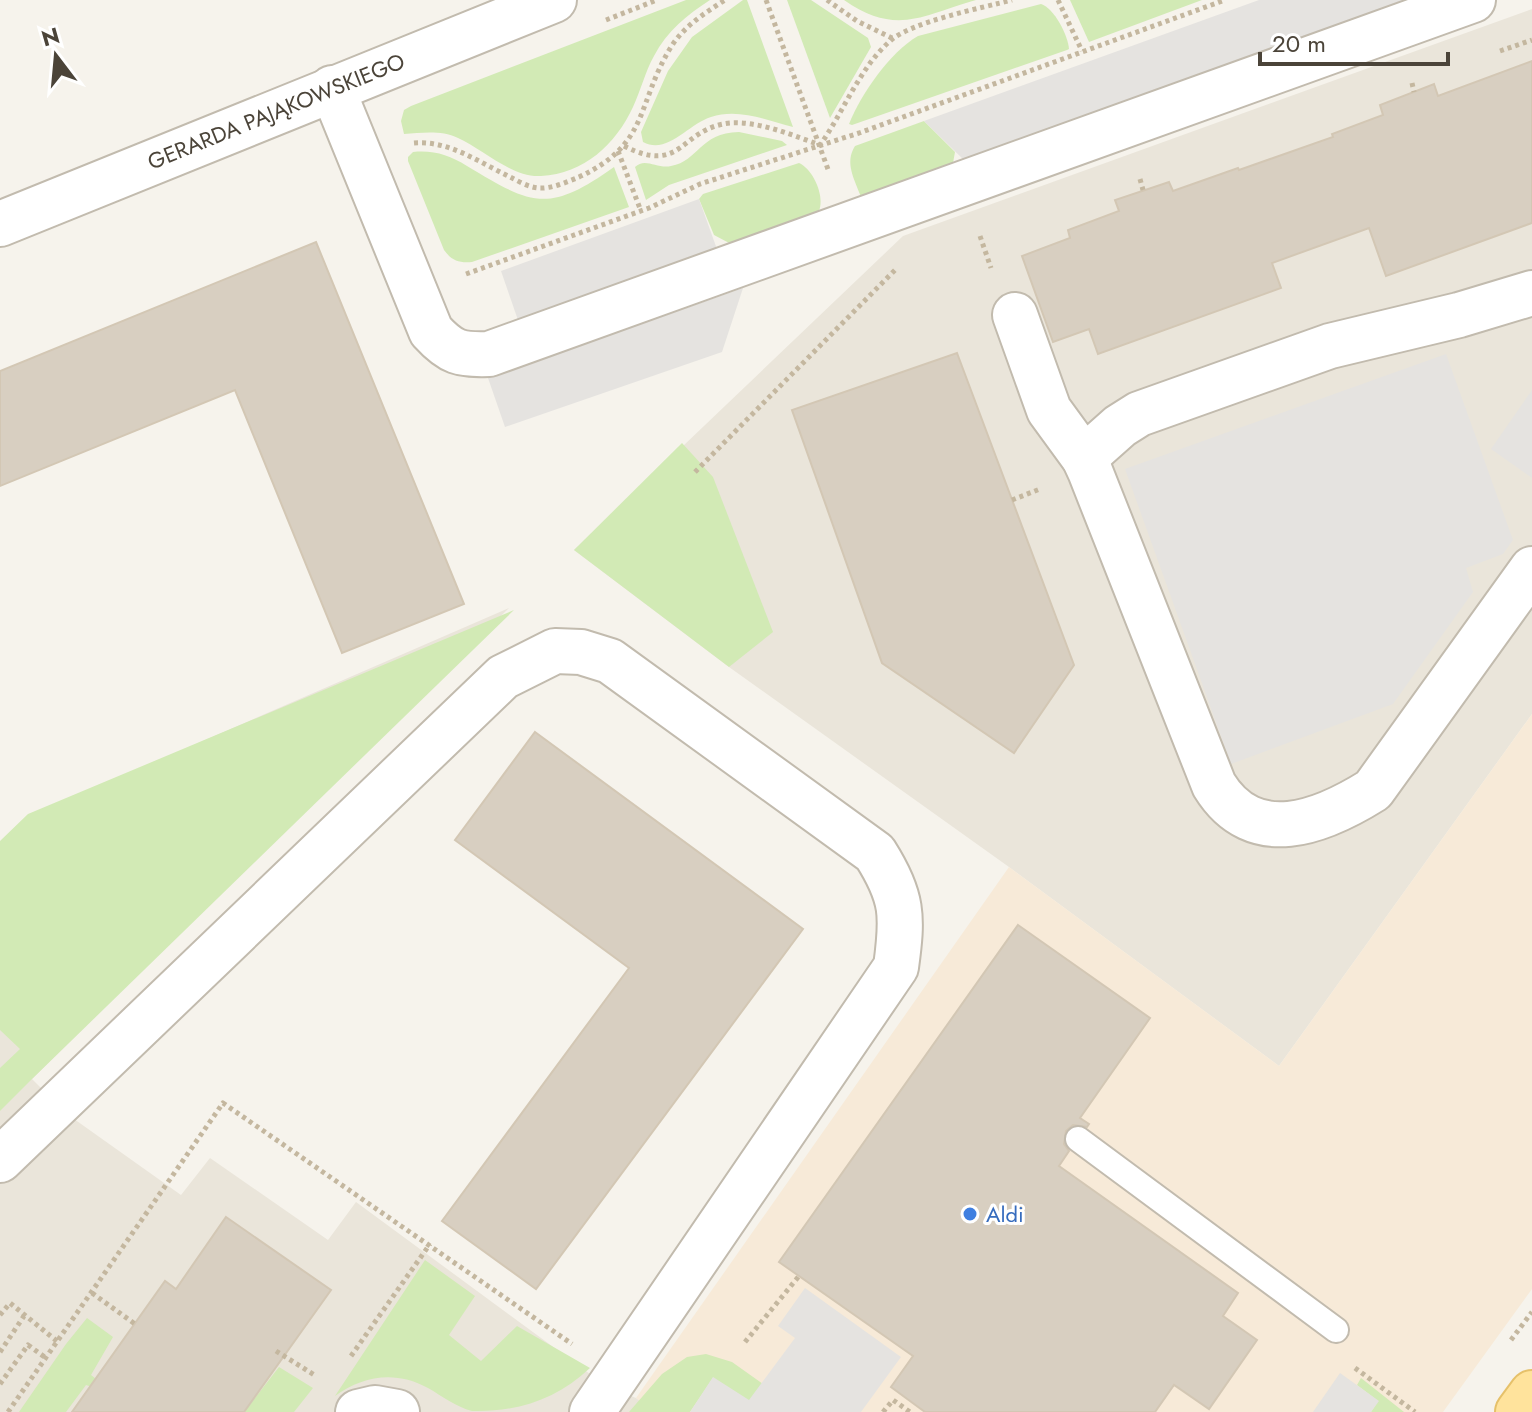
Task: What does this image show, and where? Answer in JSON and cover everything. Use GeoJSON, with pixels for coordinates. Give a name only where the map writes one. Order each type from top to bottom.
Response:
{"type":"FeatureCollection","features":[{"type":"Feature","properties":{"kind":"main road"},"geometry":{"type":"LineString","coordinates":[[1518,1412],[1532,1393]]}},
{"type":"Feature","properties":{"kind":"street","name":"GERARDA PAJĄKOWSKIEGO"},"geometry":{"type":"LineString","coordinates":[[0,224],[554,0]]}},
{"type":"Feature","properties":{"kind":"street"},"geometry":{"type":"LineString","coordinates":[[332,88],[431,331],[446,348],[466,355],[489,354],[1473,0]]}},
{"type":"Feature","properties":{"kind":"street"},"geometry":{"type":"LineString","coordinates":[[1084,458],[1120,426],[1153,408],[1330,346],[1459,315],[1532,293]]}},
{"type":"Feature","properties":{"kind":"street"},"geometry":{"type":"LineString","coordinates":[[1015,315],[1049,410],[1084,458],[1214,785],[1221,797],[1251,819],[1292,825],[1341,810],[1373,790],[1532,569]]}},
{"type":"Feature","properties":{"kind":"street"},"geometry":{"type":"LineString","coordinates":[[0,1160],[503,677],[555,651],[581,652],[610,661],[875,853],[893,881],[902,925],[896,967],[592,1412]]}},
{"type":"Feature","properties":{"kind":"street"},"geometry":{"type":"LineString","coordinates":[[358,1412],[375,1408],[397,1412]]}},
{"type":"Feature","properties":{"kind":"lane"},"geometry":{"type":"LineString","coordinates":[[1078,1139],[1336,1330]]}},
{"type":"Feature","properties":{"kind":"path"},"geometry":{"type":"LineString","coordinates":[[409,143],[448,146],[538,188],[598,168],[621,148],[639,121],[655,77],[682,32],[725,0]]}},
{"type":"Feature","properties":{"kind":"path"},"geometry":{"type":"LineString","coordinates":[[766,0],[849,226]]}},
{"type":"Feature","properties":{"kind":"path"},"geometry":{"type":"LineString","coordinates":[[827,0],[864,25],[893,38]]}},
{"type":"Feature","properties":{"kind":"path"},"geometry":{"type":"LineString","coordinates":[[820,145],[864,74],[893,38],[909,29],[1012,0]]}},
{"type":"Feature","properties":{"kind":"path"},"geometry":{"type":"LineString","coordinates":[[1058,0],[1082,51]]}},
{"type":"Feature","properties":{"kind":"path"},"geometry":{"type":"LineString","coordinates":[[461,276],[641,211],[700,184],[820,145],[1225,0]]}},
{"type":"Feature","properties":{"kind":"path"},"geometry":{"type":"LineString","coordinates":[[1487,56],[1532,40]]}},
{"type":"Feature","properties":{"kind":"path"},"geometry":{"type":"LineString","coordinates":[[1397,88],[1427,77]]}},
{"type":"Feature","properties":{"kind":"path"},"geometry":{"type":"LineString","coordinates":[[1412,83],[1414,92]]}},
{"type":"Feature","properties":{"kind":"path"},"geometry":{"type":"LineString","coordinates":[[621,148],[654,157],[667,156],[702,132],[729,123],[744,123],[786,133],[820,145]]}},
{"type":"Feature","properties":{"kind":"path"},"geometry":{"type":"LineString","coordinates":[[621,148],[641,211]]}},
{"type":"Feature","properties":{"kind":"path"},"geometry":{"type":"LineString","coordinates":[[1128,184],[1154,174]]}},
{"type":"Feature","properties":{"kind":"path"},"geometry":{"type":"LineString","coordinates":[[1140,179],[1143,190]]}},
{"type":"Feature","properties":{"kind":"path"},"geometry":{"type":"LineString","coordinates":[[967,241],[994,231]]}},
{"type":"Feature","properties":{"kind":"path"},"geometry":{"type":"LineString","coordinates":[[695,472],[900,264]]}},
{"type":"Feature","properties":{"kind":"path"},"geometry":{"type":"LineString","coordinates":[[8,1412],[223,1103],[616,1375]]}},
{"type":"Feature","properties":{"kind":"path"},"geometry":{"type":"LineString","coordinates":[[348,1360],[430,1244]]}},
{"type":"Feature","properties":{"kind":"path"},"geometry":{"type":"LineString","coordinates":[[745,1342],[799,1276]]}},
{"type":"Feature","properties":{"kind":"path"},"geometry":{"type":"LineString","coordinates":[[92,1293],[135,1324]]}},
{"type":"Feature","properties":{"kind":"path"},"geometry":{"type":"LineString","coordinates":[[0,1315],[10,1303],[58,1342]]}},
{"type":"Feature","properties":{"kind":"path"},"geometry":{"type":"LineString","coordinates":[[0,1352],[24,1316]]}},
{"type":"Feature","properties":{"kind":"path"},"geometry":{"type":"LineString","coordinates":[[0,1384],[28,1345],[46,1358]]}},
{"type":"Feature","properties":{"kind":"path"},"geometry":{"type":"LineString","coordinates":[[276,1351],[316,1377]]}},
{"type":"Feature","properties":{"kind":"path"},"geometry":{"type":"LineString","coordinates":[[1351,1365],[1415,1412]]}},
{"type":"Feature","properties":{"kind":"path"},"geometry":{"type":"LineString","coordinates":[[883,1412],[893,1400],[910,1412]]}},
{"type":"Feature","properties":{"kind":"shaded area"},"geometry":{"type":"Polygon","coordinates":[[[1259,0],[1412,0],[966,162],[924,121],[1259,0]]]}},
{"type":"Feature","properties":{"kind":"shaded area"},"geometry":{"type":"Polygon","coordinates":[[[1532,9],[1532,714],[1279,1066],[1009,867],[729,667],[574,550],[903,236],[1532,9]]]}},
{"type":"Feature","properties":{"kind":"shaded area"},"geometry":{"type":"Polygon","coordinates":[[[699,199],[718,252],[519,323],[501,271],[699,199]]]}},
{"type":"Feature","properties":{"kind":"shaded area"},"geometry":{"type":"Polygon","coordinates":[[[743,288],[722,352],[505,427],[488,378],[743,288]]]}},
{"type":"Feature","properties":{"kind":"shaded area"},"geometry":{"type":"Polygon","coordinates":[[[1446,354],[1513,540],[1503,554],[1466,568],[1473,592],[1393,704],[1231,764],[1125,469],[1446,354]]]}},
{"type":"Feature","properties":{"kind":"shaded area"},"geometry":{"type":"Polygon","coordinates":[[[1532,390],[1532,478],[1491,449],[1532,390]]]}},
{"type":"Feature","properties":{"kind":"shaded area"},"geometry":{"type":"Polygon","coordinates":[[[509,608],[32,1079],[67,1114],[181,1195],[210,1158],[328,1240],[356,1202],[605,1385],[636,1398],[655,1412],[0,1412],[0,845],[28,817],[509,608]]]}},
{"type":"Feature","properties":{"kind":"shaded area"},"geometry":{"type":"Polygon","coordinates":[[[1532,714],[1532,1289],[1443,1412],[655,1412],[636,1398],[1009,867],[1279,1066],[1532,714]]]}},
{"type":"Feature","properties":{"kind":"shaded area"},"geometry":{"type":"Polygon","coordinates":[[[805,1288],[901,1357],[861,1412],[690,1412],[713,1377],[749,1400],[795,1338],[778,1326],[805,1288]]]}},
{"type":"Feature","properties":{"kind":"shaded area"},"geometry":{"type":"Polygon","coordinates":[[[1340,1373],[1379,1401],[1371,1412],[1313,1412],[1340,1373]]]}},
{"type":"Feature","properties":{"kind":"green space"},"geometry":{"type":"Polygon","coordinates":[[[686,0],[710,0],[678,24],[659,47],[618,133],[597,155],[571,170],[530,175],[509,168],[452,135],[404,134],[401,121],[404,110],[411,106],[686,0]]]}},
{"type":"Feature","properties":{"kind":"green space"},"geometry":{"type":"Polygon","coordinates":[[[747,0],[793,127],[752,116],[721,115],[702,121],[661,145],[643,142],[641,132],[668,71],[692,37],[747,0]]]}},
{"type":"Feature","properties":{"kind":"green space"},"geometry":{"type":"Polygon","coordinates":[[[787,0],[811,0],[868,38],[871,47],[830,118],[787,0]]]}},
{"type":"Feature","properties":{"kind":"green space"},"geometry":{"type":"Polygon","coordinates":[[[844,0],[976,0],[924,17],[894,20],[862,11],[844,0]]]}},
{"type":"Feature","properties":{"kind":"green space"},"geometry":{"type":"Polygon","coordinates":[[[1070,0],[1202,0],[1089,42],[1070,0]]]}},
{"type":"Feature","properties":{"kind":"green space"},"geometry":{"type":"Polygon","coordinates":[[[1041,4],[1060,23],[1069,49],[849,124],[878,75],[897,52],[918,36],[1041,4]]]}},
{"type":"Feature","properties":{"kind":"green space"},"geometry":{"type":"Polygon","coordinates":[[[924,121],[955,152],[953,163],[861,197],[850,165],[855,146],[924,121]]]}},
{"type":"Feature","properties":{"kind":"green space"},"geometry":{"type":"Polygon","coordinates":[[[739,132],[782,141],[787,145],[669,185],[646,200],[635,167],[639,164],[671,166],[688,159],[715,137],[739,132]]]}},
{"type":"Feature","properties":{"kind":"green space"},"geometry":{"type":"Polygon","coordinates":[[[413,152],[448,156],[508,189],[540,199],[556,198],[572,192],[614,167],[629,207],[472,262],[460,262],[444,250],[408,161],[413,152]]]}},
{"type":"Feature","properties":{"kind":"green space"},"geometry":{"type":"Polygon","coordinates":[[[799,163],[809,171],[816,184],[820,198],[819,211],[731,244],[714,235],[699,199],[703,194],[799,163]]]}},
{"type":"Feature","properties":{"kind":"green space"},"geometry":{"type":"Polygon","coordinates":[[[682,443],[713,477],[773,632],[729,667],[574,550],[682,443]]]}},
{"type":"Feature","properties":{"kind":"green space"},"geometry":{"type":"Polygon","coordinates":[[[514,610],[0,1111],[0,1068],[20,1049],[0,1030],[0,841],[28,814],[514,610]]]}},
{"type":"Feature","properties":{"kind":"green space"},"geometry":{"type":"Polygon","coordinates":[[[425,1260],[475,1296],[449,1335],[481,1361],[517,1326],[590,1368],[564,1388],[536,1402],[489,1411],[472,1411],[416,1382],[391,1377],[368,1380],[335,1396],[425,1260]]]}},
{"type":"Feature","properties":{"kind":"green space"},"geometry":{"type":"Polygon","coordinates":[[[87,1318],[113,1337],[91,1375],[100,1382],[95,1388],[86,1385],[66,1412],[19,1412],[66,1344],[87,1318]]]}},
{"type":"Feature","properties":{"kind":"green space"},"geometry":{"type":"Polygon","coordinates":[[[706,1354],[732,1362],[763,1384],[749,1401],[713,1378],[690,1412],[629,1412],[662,1374],[687,1357],[706,1354]]]}},
{"type":"Feature","properties":{"kind":"green space"},"geometry":{"type":"Polygon","coordinates":[[[279,1367],[313,1388],[294,1412],[244,1412],[279,1367]]]}},
{"type":"Feature","properties":{"kind":"green space"},"geometry":{"type":"Polygon","coordinates":[[[1361,1378],[1404,1412],[1371,1412],[1378,1401],[1357,1385],[1361,1378]]]}},
{"type":"Feature","properties":{"kind":"building"},"geometry":{"type":"Polygon","coordinates":[[[1532,61],[1532,223],[1386,276],[1369,228],[1272,263],[1281,288],[1098,354],[1089,329],[1053,342],[1022,256],[1070,238],[1068,230],[1119,211],[1115,200],[1169,182],[1173,191],[1239,170],[1333,137],[1332,134],[1383,115],[1380,105],[1434,84],[1438,96],[1532,61]]]}},
{"type":"Feature","properties":{"kind":"building"},"geometry":{"type":"Polygon","coordinates":[[[316,242],[464,604],[342,653],[235,390],[0,486],[0,371],[316,242]]]}},
{"type":"Feature","properties":{"kind":"building"},"geometry":{"type":"Polygon","coordinates":[[[957,353],[1074,665],[1014,753],[882,663],[792,410],[957,353]]]}},
{"type":"Feature","properties":{"kind":"building"},"geometry":{"type":"Polygon","coordinates":[[[535,732],[803,929],[536,1289],[442,1221],[629,968],[455,840],[535,732]]]}},
{"type":"Feature","properties":{"kind":"building","name":"Aldi"},"geometry":{"type":"Polygon","coordinates":[[[1018,925],[1150,1018],[1080,1118],[1089,1124],[1087,1127],[1073,1125],[1066,1131],[1064,1144],[1069,1151],[1059,1166],[1238,1293],[1223,1316],[1257,1340],[1209,1409],[1174,1385],[1155,1412],[925,1412],[891,1387],[913,1356],[779,1262],[1018,925]]]}},
{"type":"Feature","properties":{"kind":"building"},"geometry":{"type":"Polygon","coordinates":[[[226,1217],[331,1290],[244,1412],[72,1412],[165,1281],[176,1289],[226,1217]]]}},
{"type":"Feature","properties":{"kind":"place","name":"Aldi"},"geometry":{"type":"Point","coordinates":[970,1214]}}]}
